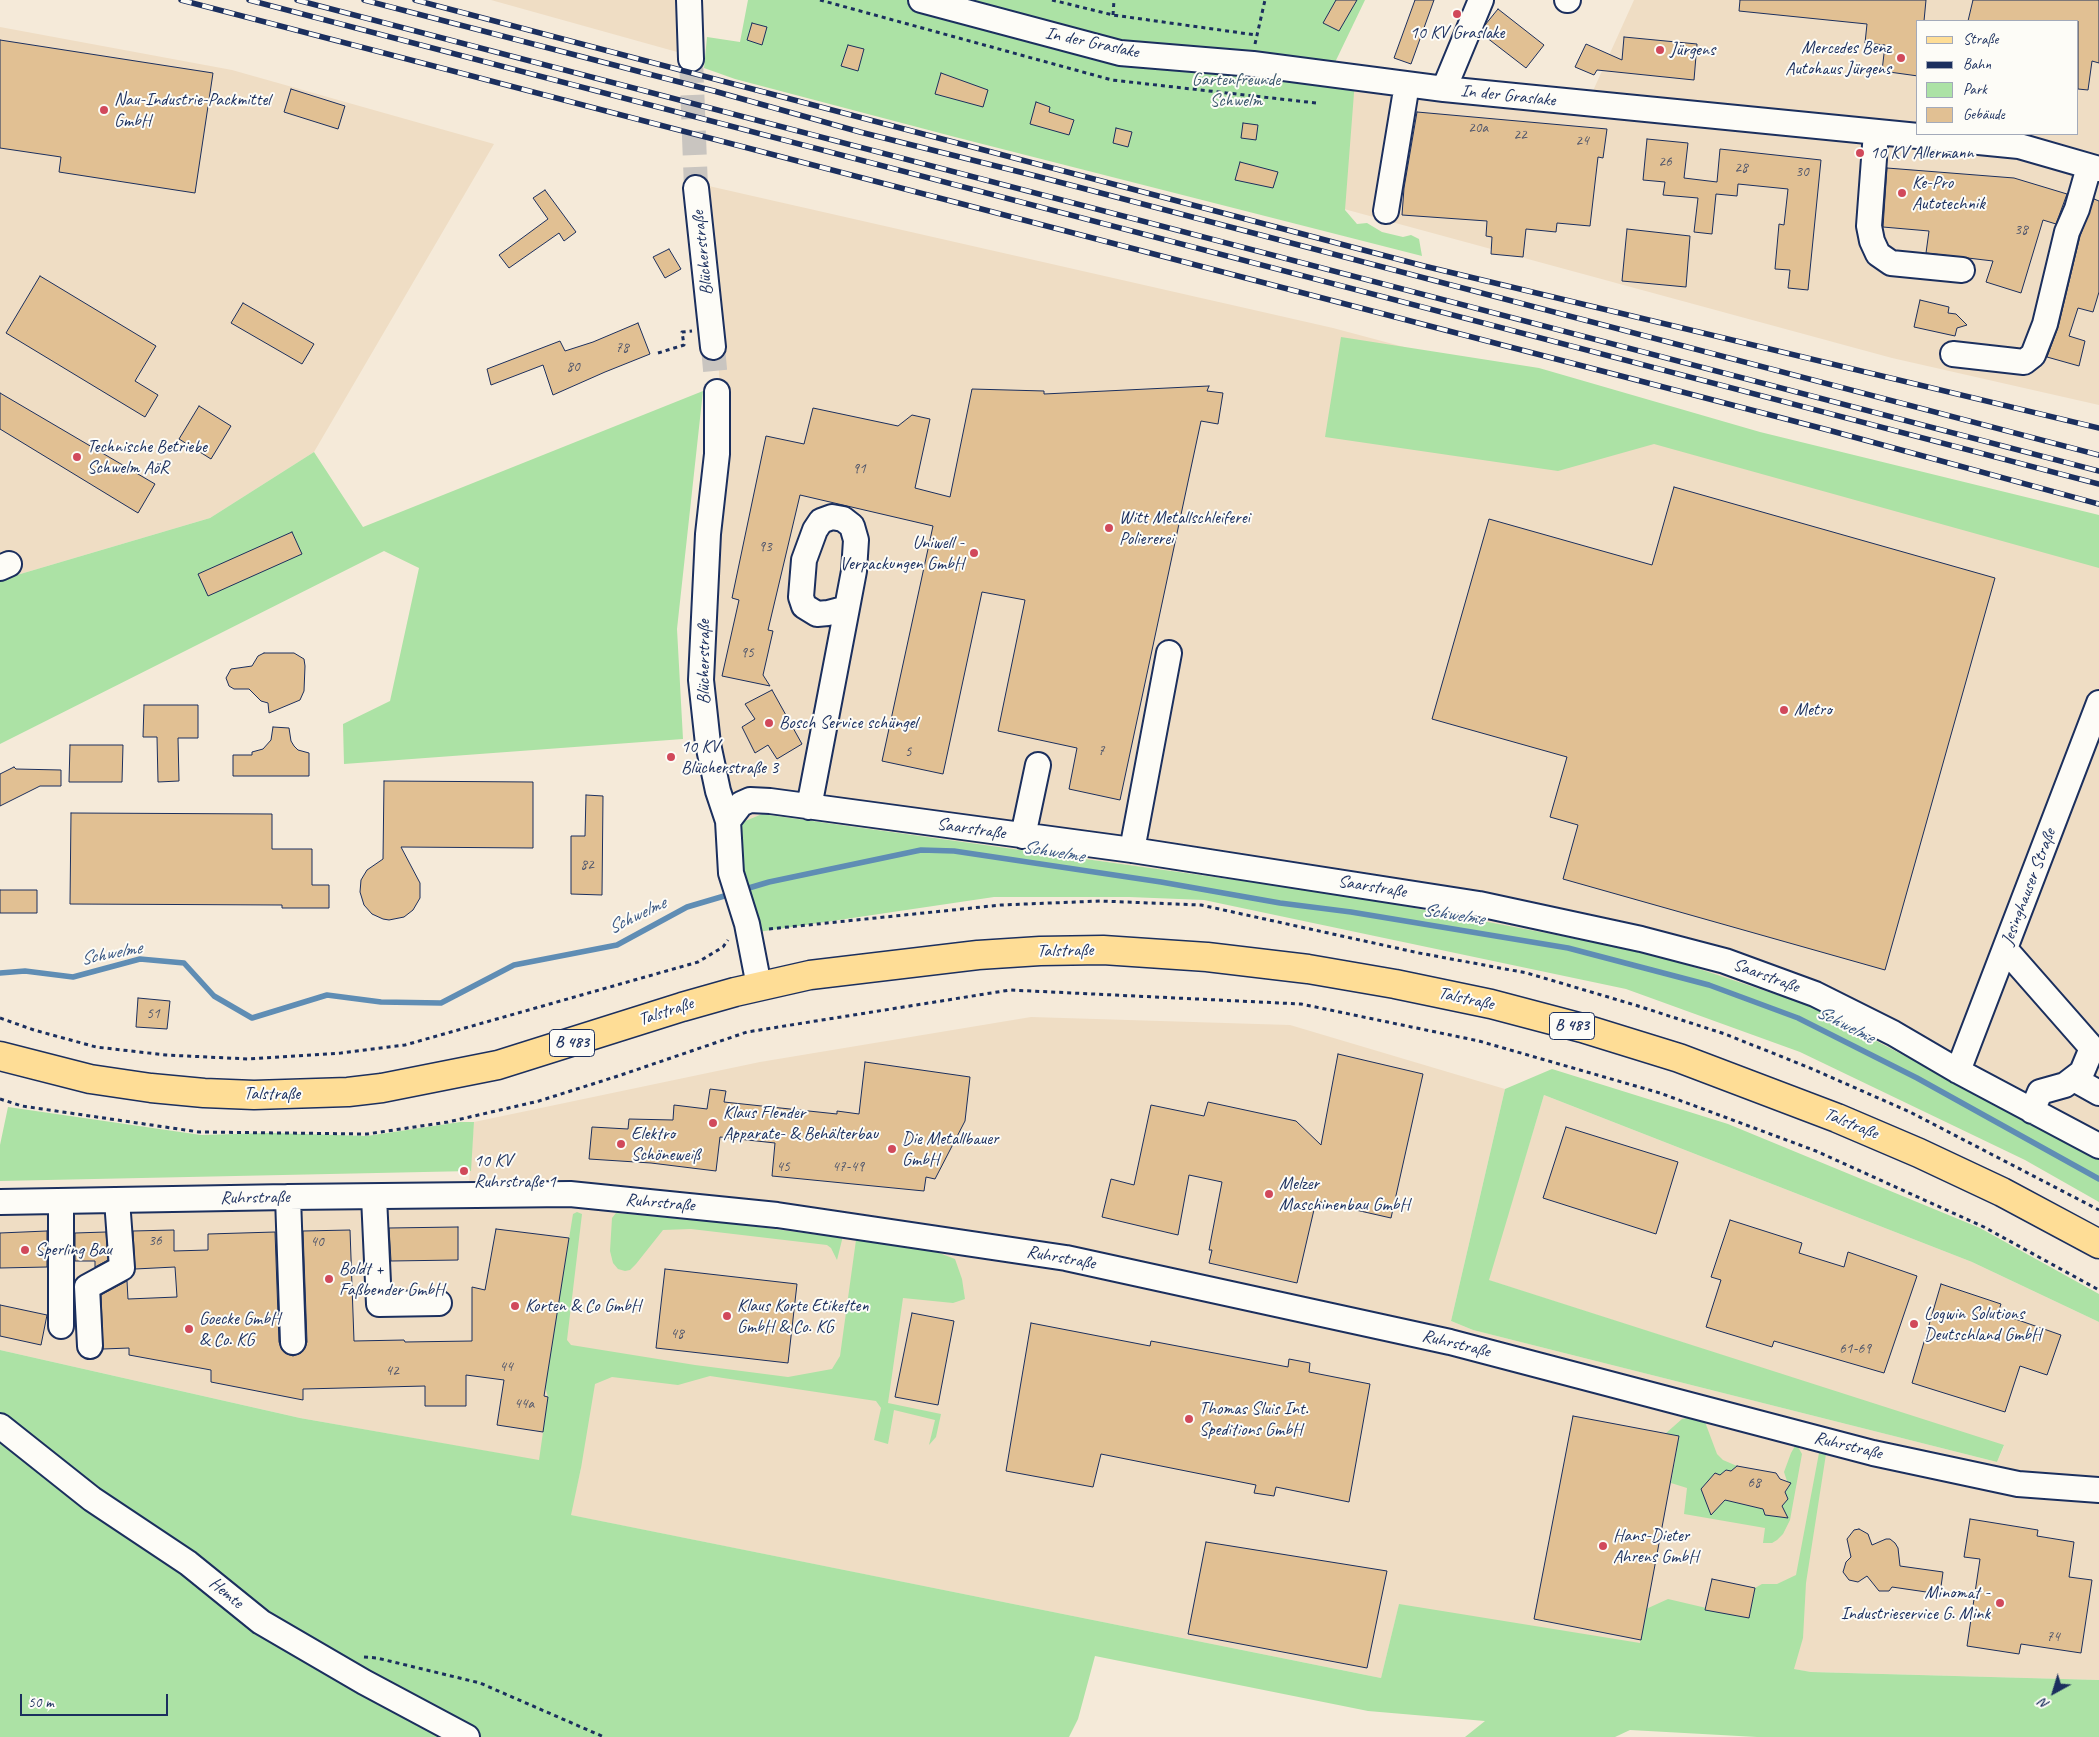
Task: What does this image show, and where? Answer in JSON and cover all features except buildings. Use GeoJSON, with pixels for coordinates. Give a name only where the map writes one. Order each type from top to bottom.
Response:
{"type":"FeatureCollection","features":[{"type":"Feature","properties":{"kind":"main road","name":"Talstraße"},"geometry":{"type":"LineString","coordinates":[[0,1056],[90,1079],[151,1088],[254,1095],[348,1092],[382,1088],[498,1065],[682,1007],[810,974],[978,955],[1103,950],[1207,957],[1308,969],[1395,984],[1518,1011],[1582,1028],[1679,1058],[1837,1118],[1919,1153],[2002,1192],[2099,1244]]}},
{"type":"Feature","properties":{"kind":"street"},"geometry":{"type":"LineString","coordinates":[[689,0],[690,59]]}},
{"type":"Feature","properties":{"kind":"street","name":"In der Graslake"},"geometry":{"type":"LineString","coordinates":[[921,0],[1120,53],[1253,64],[1444,89],[2019,146],[2094,168]]}},
{"type":"Feature","properties":{"kind":"street"},"geometry":{"type":"LineString","coordinates":[[1444,89],[1480,0]]}},
{"type":"Feature","properties":{"kind":"street"},"geometry":{"type":"LineString","coordinates":[[1386,211],[1407,84]]}},
{"type":"Feature","properties":{"kind":"street"},"geometry":{"type":"LineString","coordinates":[[1876,132],[1869,226],[1878,254],[1891,263],[1962,270]]}},
{"type":"Feature","properties":{"kind":"street"},"geometry":{"type":"LineString","coordinates":[[1953,354],[2024,362],[2033,355],[2045,324],[2067,232],[2094,168]]}},
{"type":"Feature","properties":{"kind":"street","name":"Blücherstraße"},"geometry":{"type":"LineString","coordinates":[[696,188],[712,338]]}},
{"type":"Feature","properties":{"kind":"street","name":"Blücherstraße"},"geometry":{"type":"LineString","coordinates":[[717,392],[717,454],[708,534],[701,680],[708,744],[718,791],[728,821],[731,873],[749,932],[759,986]]}},
{"type":"Feature","properties":{"kind":"street"},"geometry":{"type":"LineString","coordinates":[[809,807],[847,608]]}},
{"type":"Feature","properties":{"kind":"street"},"geometry":{"type":"LineString","coordinates":[[1132,850],[1169,653]]}},
{"type":"Feature","properties":{"kind":"street","name":"Jesinghauser Straße"},"geometry":{"type":"LineString","coordinates":[[1958,1071],[2099,703]]}},
{"type":"Feature","properties":{"kind":"street"},"geometry":{"type":"LineString","coordinates":[[1023,836],[1038,765]]}},
{"type":"Feature","properties":{"kind":"street","name":"Saarstraße"},"geometry":{"type":"LineString","coordinates":[[728,821],[741,804],[750,800],[809,807],[1132,850],[1479,904],[1641,940],[1726,961],[1815,994],[1893,1033],[1958,1071],[2099,1146]]}},
{"type":"Feature","properties":{"kind":"street"},"geometry":{"type":"LineString","coordinates":[[2005,949],[2092,1048],[2082,1072],[2065,1085],[2040,1092],[2032,1110]]}},
{"type":"Feature","properties":{"kind":"street"},"geometry":{"type":"LineString","coordinates":[[2074,1079],[2099,1093]]}},
{"type":"Feature","properties":{"kind":"street","name":"Ruhrstraße"},"geometry":{"type":"LineString","coordinates":[[0,1202],[570,1194],[777,1215],[1066,1258],[1450,1342],[1873,1453],[2018,1484],[2099,1490]]}},
{"type":"Feature","properties":{"kind":"street"},"geometry":{"type":"LineString","coordinates":[[288,1197],[293,1342]]}},
{"type":"Feature","properties":{"kind":"street"},"geometry":{"type":"LineString","coordinates":[[374,1197],[379,1304],[439,1303]]}},
{"type":"Feature","properties":{"kind":"street"},"geometry":{"type":"LineString","coordinates":[[90,1346],[87,1287],[122,1268],[117,1200]]}},
{"type":"Feature","properties":{"kind":"street"},"geometry":{"type":"LineString","coordinates":[[61,1202],[61,1326]]}},
{"type":"Feature","properties":{"kind":"street","name":"Hemte"},"geometry":{"type":"LineString","coordinates":[[0,1426],[92,1499],[188,1563],[261,1622],[331,1663],[467,1737]]}},
{"type":"Feature","properties":{"kind":"path"},"geometry":{"type":"LineString","coordinates":[[1052,0],[1112,15],[1256,35]]}},
{"type":"Feature","properties":{"kind":"path"},"geometry":{"type":"LineString","coordinates":[[1112,15],[1114,0]]}},
{"type":"Feature","properties":{"kind":"path"},"geometry":{"type":"LineString","coordinates":[[1253,64],[1256,35],[1264,0]]}},
{"type":"Feature","properties":{"kind":"path"},"geometry":{"type":"LineString","coordinates":[[658,353],[684,344],[682,332],[712,338]]}},
{"type":"Feature","properties":{"kind":"path"},"geometry":{"type":"LineString","coordinates":[[0,1018],[34,1030],[96,1047],[158,1054],[248,1059],[341,1053],[405,1045],[698,962],[723,947],[732,936],[749,932]]}},
{"type":"Feature","properties":{"kind":"path"},"geometry":{"type":"LineString","coordinates":[[0,1099],[22,1106],[199,1132],[367,1134],[448,1122],[538,1100],[621,1076],[747,1032],[1010,990],[1301,1004],[1479,1041],[1660,1093],[1816,1150],[1984,1226],[2099,1290]]}},
{"type":"Feature","properties":{"kind":"path"},"geometry":{"type":"LineString","coordinates":[[331,1663],[367,1656],[480,1683],[604,1737]]}},
{"type":"Feature","properties":{"kind":"shaded area"},"geometry":{"type":"Polygon","coordinates":[[[491,0],[681,0],[688,55],[491,0]]]}},
{"type":"Feature","properties":{"kind":"shaded area"},"geometry":{"type":"Polygon","coordinates":[[[1634,0],[2099,0],[2099,405],[1892,358],[1344,209],[1353,91],[1583,113],[1634,0]]]}},
{"type":"Feature","properties":{"kind":"shaded area"},"geometry":{"type":"Polygon","coordinates":[[[0,27],[232,70],[494,144],[314,452],[210,518],[0,580],[0,27]]]}},
{"type":"Feature","properties":{"kind":"shaded area"},"geometry":{"type":"Polygon","coordinates":[[[700,184],[1333,328],[1591,397],[2099,551],[2099,1158],[1808,1005],[1351,896],[762,814],[721,831],[701,737],[723,455],[716,311],[700,184]]]}},
{"type":"Feature","properties":{"kind":"shaded area"},"geometry":{"type":"Polygon","coordinates":[[[1031,1017],[1290,1025],[1505,1089],[1451,1321],[1473,1330],[1997,1462],[2004,1446],[1488,1280],[1544,1095],[1972,1262],[2099,1322],[2099,1680],[1811,1672],[1399,1605],[1381,1678],[570,1515],[581,1468],[300,1418],[0,1350],[0,1215],[415,1205],[467,1207],[474,1122],[760,1062],[1031,1017]]]}},
{"type":"Feature","properties":{"kind":"green space","name":"Gartenfreunde Schwelm"},"geometry":{"type":"Polygon","coordinates":[[[748,0],[1365,0],[1327,79],[1355,80],[1345,210],[1357,224],[1367,223],[1382,232],[1403,237],[1411,235],[1419,239],[1422,256],[955,137],[735,79],[704,68],[707,37],[740,42],[748,0]]]}},
{"type":"Feature","properties":{"kind":"green space"},"geometry":{"type":"Polygon","coordinates":[[[1341,337],[1539,368],[1760,432],[2099,515],[2099,568],[1654,444],[1558,471],[1325,437],[1341,337]]]}},
{"type":"Feature","properties":{"kind":"green space"},"geometry":{"type":"Polygon","coordinates":[[[703,391],[677,629],[683,739],[344,764],[343,724],[390,701],[419,568],[384,551],[0,744],[0,580],[210,518],[314,452],[363,527],[703,391]]]}},
{"type":"Feature","properties":{"kind":"green space"},"geometry":{"type":"Polygon","coordinates":[[[762,814],[1351,896],[1651,953],[1808,1005],[2099,1158],[2099,1202],[2025,1160],[1800,1052],[1626,989],[1204,900],[1129,897],[994,897],[751,933],[721,831],[762,814]]]}},
{"type":"Feature","properties":{"kind":"green space"},"geometry":{"type":"Polygon","coordinates":[[[1552,1069],[1728,1124],[1980,1228],[2099,1294],[2099,1322],[1972,1262],[1544,1095],[1489,1280],[2004,1445],[1997,1462],[1473,1330],[1451,1321],[1505,1089],[1552,1069]]]}},
{"type":"Feature","properties":{"kind":"green space"},"geometry":{"type":"Polygon","coordinates":[[[8,1107],[201,1135],[271,1133],[367,1136],[460,1122],[474,1122],[471,1171],[0,1181],[0,1145],[8,1107]]]}},
{"type":"Feature","properties":{"kind":"green space"},"geometry":{"type":"Polygon","coordinates":[[[577,1212],[582,1214],[567,1340],[571,1345],[695,1365],[788,1377],[832,1369],[840,1356],[856,1240],[934,1251],[955,1259],[962,1279],[965,1299],[953,1303],[903,1298],[888,1403],[941,1414],[936,1437],[929,1445],[935,1420],[894,1410],[888,1444],[874,1440],[881,1408],[876,1401],[710,1376],[678,1385],[612,1377],[595,1384],[571,1515],[1381,1678],[1399,1604],[1640,1643],[1646,1609],[1668,1599],[1749,1618],[1755,1588],[1762,1584],[1777,1584],[1796,1575],[1819,1453],[1826,1454],[1806,1583],[1803,1638],[1794,1669],[1811,1672],[2099,1680],[2099,1737],[1757,1737],[1630,1730],[1615,1737],[1465,1737],[1485,1721],[1368,1711],[1095,1656],[1078,1719],[1069,1737],[0,1737],[0,1350],[300,1418],[539,1460],[548,1397],[545,1387],[573,1214],[577,1212]]]}},
{"type":"Feature","properties":{"kind":"green space"},"geometry":{"type":"Polygon","coordinates":[[[616,1213],[729,1223],[842,1238],[842,1240],[837,1260],[831,1248],[827,1245],[691,1229],[663,1230],[636,1264],[630,1270],[625,1271],[618,1269],[613,1263],[610,1251],[612,1218],[616,1213]]]}},
{"type":"Feature","properties":{"kind":"green space"},"geometry":{"type":"Polygon","coordinates":[[[1691,1417],[1705,1422],[1717,1454],[1723,1460],[1737,1466],[1731,1471],[1726,1470],[1720,1475],[1715,1473],[1701,1489],[1709,1509],[1725,1500],[1763,1509],[1766,1515],[1780,1517],[1785,1513],[1782,1506],[1788,1499],[1785,1492],[1789,1487],[1784,1472],[1791,1453],[1795,1446],[1798,1447],[1802,1454],[1790,1520],[1783,1534],[1777,1540],[1772,1543],[1763,1543],[1765,1528],[1684,1514],[1687,1488],[1671,1483],[1679,1437],[1665,1434],[1682,1419],[1691,1417]]]}},
{"type":"Feature","properties":{"kind":"waterway","name":"Schwelme"},"geometry":{"type":"LineString","coordinates":[[742,890],[769,882],[921,850],[954,851],[1161,882],[1280,903],[1351,912],[1568,948],[1709,985],[1798,1018],[1917,1078],[2099,1179]]}},
{"type":"Feature","properties":{"kind":"waterway","name":"Schwelme"},"geometry":{"type":"LineString","coordinates":[[0,973],[25,971],[73,977],[140,959],[184,963],[214,996],[252,1018],[327,995],[381,1002],[441,1003],[514,965],[617,945],[687,907],[731,894]]}},
{"type":"Feature","properties":{"kind":"tunnel"},"geometry":{"type":"LineString","coordinates":[[691,59],[696,188]]}},
{"type":"Feature","properties":{"kind":"tunnel"},"geometry":{"type":"LineString","coordinates":[[713,347],[717,392]]}},
{"type":"Feature","properties":{"kind":"railway"},"geometry":{"type":"LineString","coordinates":[[181,0],[1828,430],[2099,504]]}},
{"type":"Feature","properties":{"kind":"railway"},"geometry":{"type":"LineString","coordinates":[[249,0],[2099,484]]}},
{"type":"Feature","properties":{"kind":"railway"},"geometry":{"type":"LineString","coordinates":[[297,0],[2099,471]]}},
{"type":"Feature","properties":{"kind":"railway"},"geometry":{"type":"LineString","coordinates":[[364,0],[714,91],[860,132],[1036,176],[2099,455]]}},
{"type":"Feature","properties":{"kind":"railway"},"geometry":{"type":"LineString","coordinates":[[415,0],[1424,266],[2099,428]]}},
{"type":"Feature","properties":{"kind":"place","name":"10 KV Graslake"},"geometry":{"type":"Point","coordinates":[1457,14]}},
{"type":"Feature","properties":{"kind":"place","name":"Jürgens"},"geometry":{"type":"Point","coordinates":[1660,50]}},
{"type":"Feature","properties":{"kind":"place","name":"Mercedes Benz Autohaus Jürgens"},"geometry":{"type":"Point","coordinates":[1901,58]}},
{"type":"Feature","properties":{"kind":"place","name":"Nau-Industrie-Packmittel GmbH"},"geometry":{"type":"Point","coordinates":[104,110]}},
{"type":"Feature","properties":{"kind":"place","name":"10 KV Allermann"},"geometry":{"type":"Point","coordinates":[1860,153]}},
{"type":"Feature","properties":{"kind":"place","name":"Ke-Pro Autotechnik"},"geometry":{"type":"Point","coordinates":[1902,193]}},
{"type":"Feature","properties":{"kind":"place","name":"Technische Betriebe Schwelm AöR"},"geometry":{"type":"Point","coordinates":[77,457]}},
{"type":"Feature","properties":{"kind":"place","name":"Witt Metallschleiferei Poliererei"},"geometry":{"type":"Point","coordinates":[1109,528]}},
{"type":"Feature","properties":{"kind":"place","name":"Uniwell - Verpackungen GmbH"},"geometry":{"type":"Point","coordinates":[974,553]}},
{"type":"Feature","properties":{"kind":"place","name":"Metro"},"geometry":{"type":"Point","coordinates":[1784,710]}},
{"type":"Feature","properties":{"kind":"place","name":"Bosch Service schüngel"},"geometry":{"type":"Point","coordinates":[769,723]}},
{"type":"Feature","properties":{"kind":"place","name":"10 KV Blücherstraße 3"},"geometry":{"type":"Point","coordinates":[671,757]}},
{"type":"Feature","properties":{"kind":"place","name":"Klaus Flender Apparate- & Behälterbau"},"geometry":{"type":"Point","coordinates":[713,1123]}},
{"type":"Feature","properties":{"kind":"place","name":"Elektro Schöneweiß"},"geometry":{"type":"Point","coordinates":[621,1144]}},
{"type":"Feature","properties":{"kind":"place","name":"Die Metallbauer GmbH"},"geometry":{"type":"Point","coordinates":[892,1149]}},
{"type":"Feature","properties":{"kind":"place","name":"10 KV Ruhrstraße 1"},"geometry":{"type":"Point","coordinates":[464,1171]}},
{"type":"Feature","properties":{"kind":"place","name":"Melzer Maschinenbau GmbH"},"geometry":{"type":"Point","coordinates":[1269,1194]}},
{"type":"Feature","properties":{"kind":"place","name":"Sperling Bau"},"geometry":{"type":"Point","coordinates":[25,1250]}},
{"type":"Feature","properties":{"kind":"place","name":"Boldt + Faßbender GmbH"},"geometry":{"type":"Point","coordinates":[329,1279]}},
{"type":"Feature","properties":{"kind":"place","name":"Korten & Co GmbH"},"geometry":{"type":"Point","coordinates":[515,1306]}},
{"type":"Feature","properties":{"kind":"place","name":"Klaus Korte Etiketten GmbH & Co. KG"},"geometry":{"type":"Point","coordinates":[727,1316]}},
{"type":"Feature","properties":{"kind":"place","name":"Logwin Solutions Deutschland GmbH"},"geometry":{"type":"Point","coordinates":[1914,1324]}},
{"type":"Feature","properties":{"kind":"place","name":"Goecke GmbH & Co. KG"},"geometry":{"type":"Point","coordinates":[189,1329]}},
{"type":"Feature","properties":{"kind":"place","name":"Thomas Sluis Int. Speditions GmbH"},"geometry":{"type":"Point","coordinates":[1189,1419]}},
{"type":"Feature","properties":{"kind":"place","name":"Hans-Dieter Ahrens GmbH"},"geometry":{"type":"Point","coordinates":[1603,1546]}},
{"type":"Feature","properties":{"kind":"place","name":"Minomat - Industrieservice G. Mink"},"geometry":{"type":"Point","coordinates":[2000,1603]}}]}
